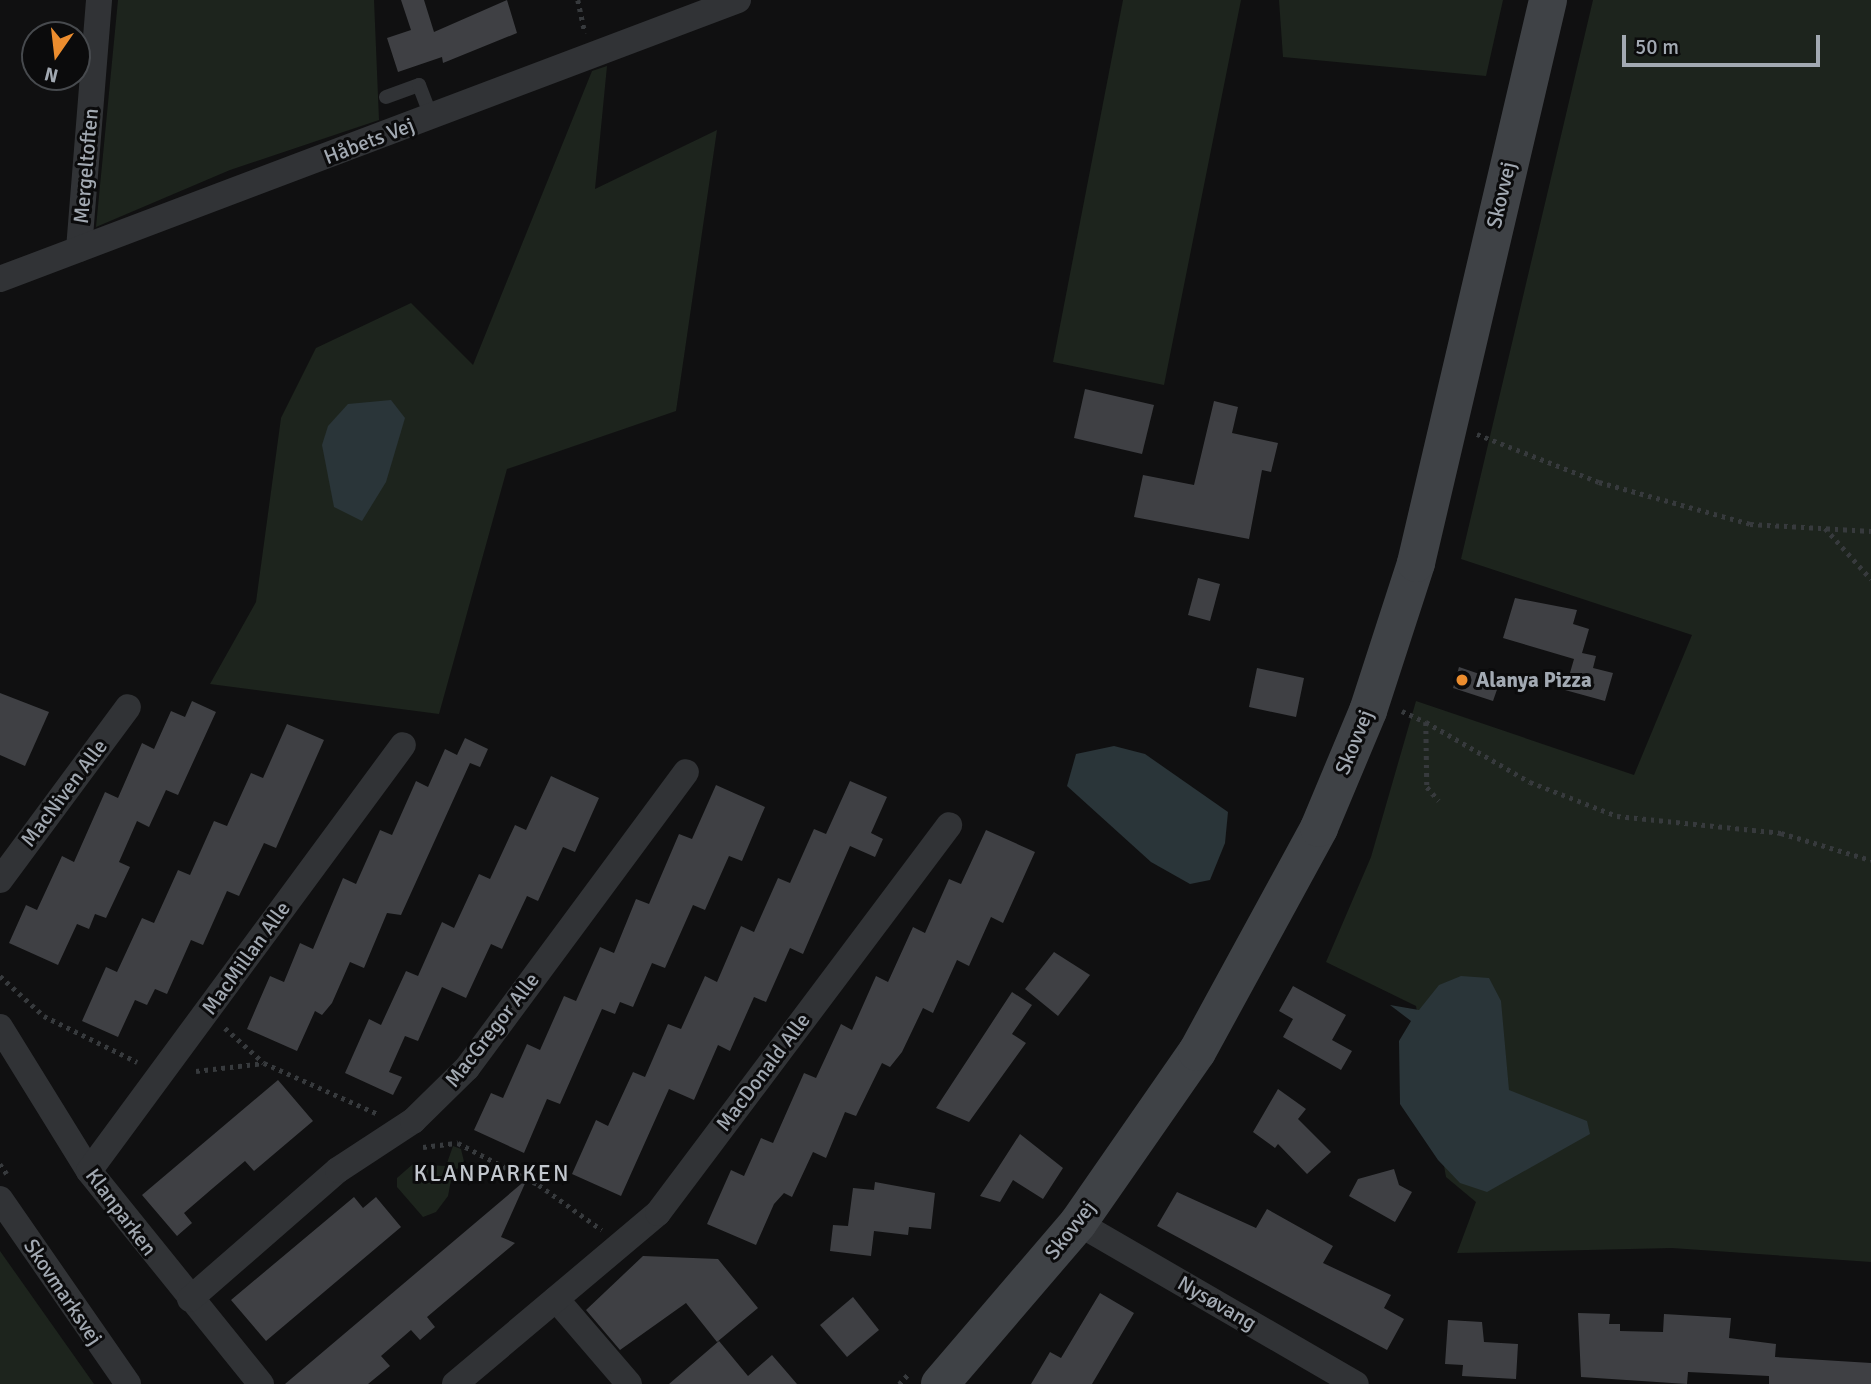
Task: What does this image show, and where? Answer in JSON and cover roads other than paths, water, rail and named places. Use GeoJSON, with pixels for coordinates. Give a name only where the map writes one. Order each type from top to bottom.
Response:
{"type":"FeatureCollection","features":[{"type":"Feature","properties":{"kind":"street","name":"Mergeltoften"},"geometry":{"type":"LineString","coordinates":[[79,248],[99,0]]}},
{"type":"Feature","properties":{"kind":"street","name":"Håbets Vej"},"geometry":{"type":"LineString","coordinates":[[0,279],[738,0]]}},
{"type":"Feature","properties":{"kind":"street","name":"Skovvej"},"geometry":{"type":"LineString","coordinates":[[929,1374],[1078,1223],[1197,1052],[1319,828],[1372,698],[1416,563],[1548,0]]}},
{"type":"Feature","properties":{"kind":"street","name":"MacNiven Alle"},"geometry":{"type":"LineString","coordinates":[[0,880],[128,707]]}},
{"type":"Feature","properties":{"kind":"street","name":"MacMillan Alle"},"geometry":{"type":"LineString","coordinates":[[89,1171],[403,745]]}},
{"type":"Feature","properties":{"kind":"street","name":"MacGregor Alle"},"geometry":{"type":"LineString","coordinates":[[190,1299],[338,1171],[396,1132],[467,1068],[686,772]]}},
{"type":"Feature","properties":{"kind":"street","name":"MacDonald Alle"},"geometry":{"type":"LineString","coordinates":[[455,1384],[658,1213],[949,825]]}},
{"type":"Feature","properties":{"kind":"street","name":"Klanparken"},"geometry":{"type":"LineString","coordinates":[[0,1027],[89,1171],[261,1384]]}},
{"type":"Feature","properties":{"kind":"street","name":"Skovmarksvej"},"geometry":{"type":"LineString","coordinates":[[0,1199],[128,1384]]}},
{"type":"Feature","properties":{"kind":"street","name":"Nysøvang"},"geometry":{"type":"LineString","coordinates":[[1078,1223],[1356,1384]]}},
{"type":"Feature","properties":{"kind":"street"},"geometry":{"type":"LineString","coordinates":[[556,1300],[629,1384]]}},
{"type":"Feature","properties":{"kind":"lane"},"geometry":{"type":"LineString","coordinates":[[386,97],[419,85],[431,117]]}},
{"type":"Feature","properties":{"kind":"place","name":"Alanya Pizza"},"geometry":{"type":"Point","coordinates":[1462,680]}},
{"type":"Feature","properties":{"kind":"district","name":"KLANPARKEN"},"geometry":{"type":"Point","coordinates":[492,1174]}}]}
